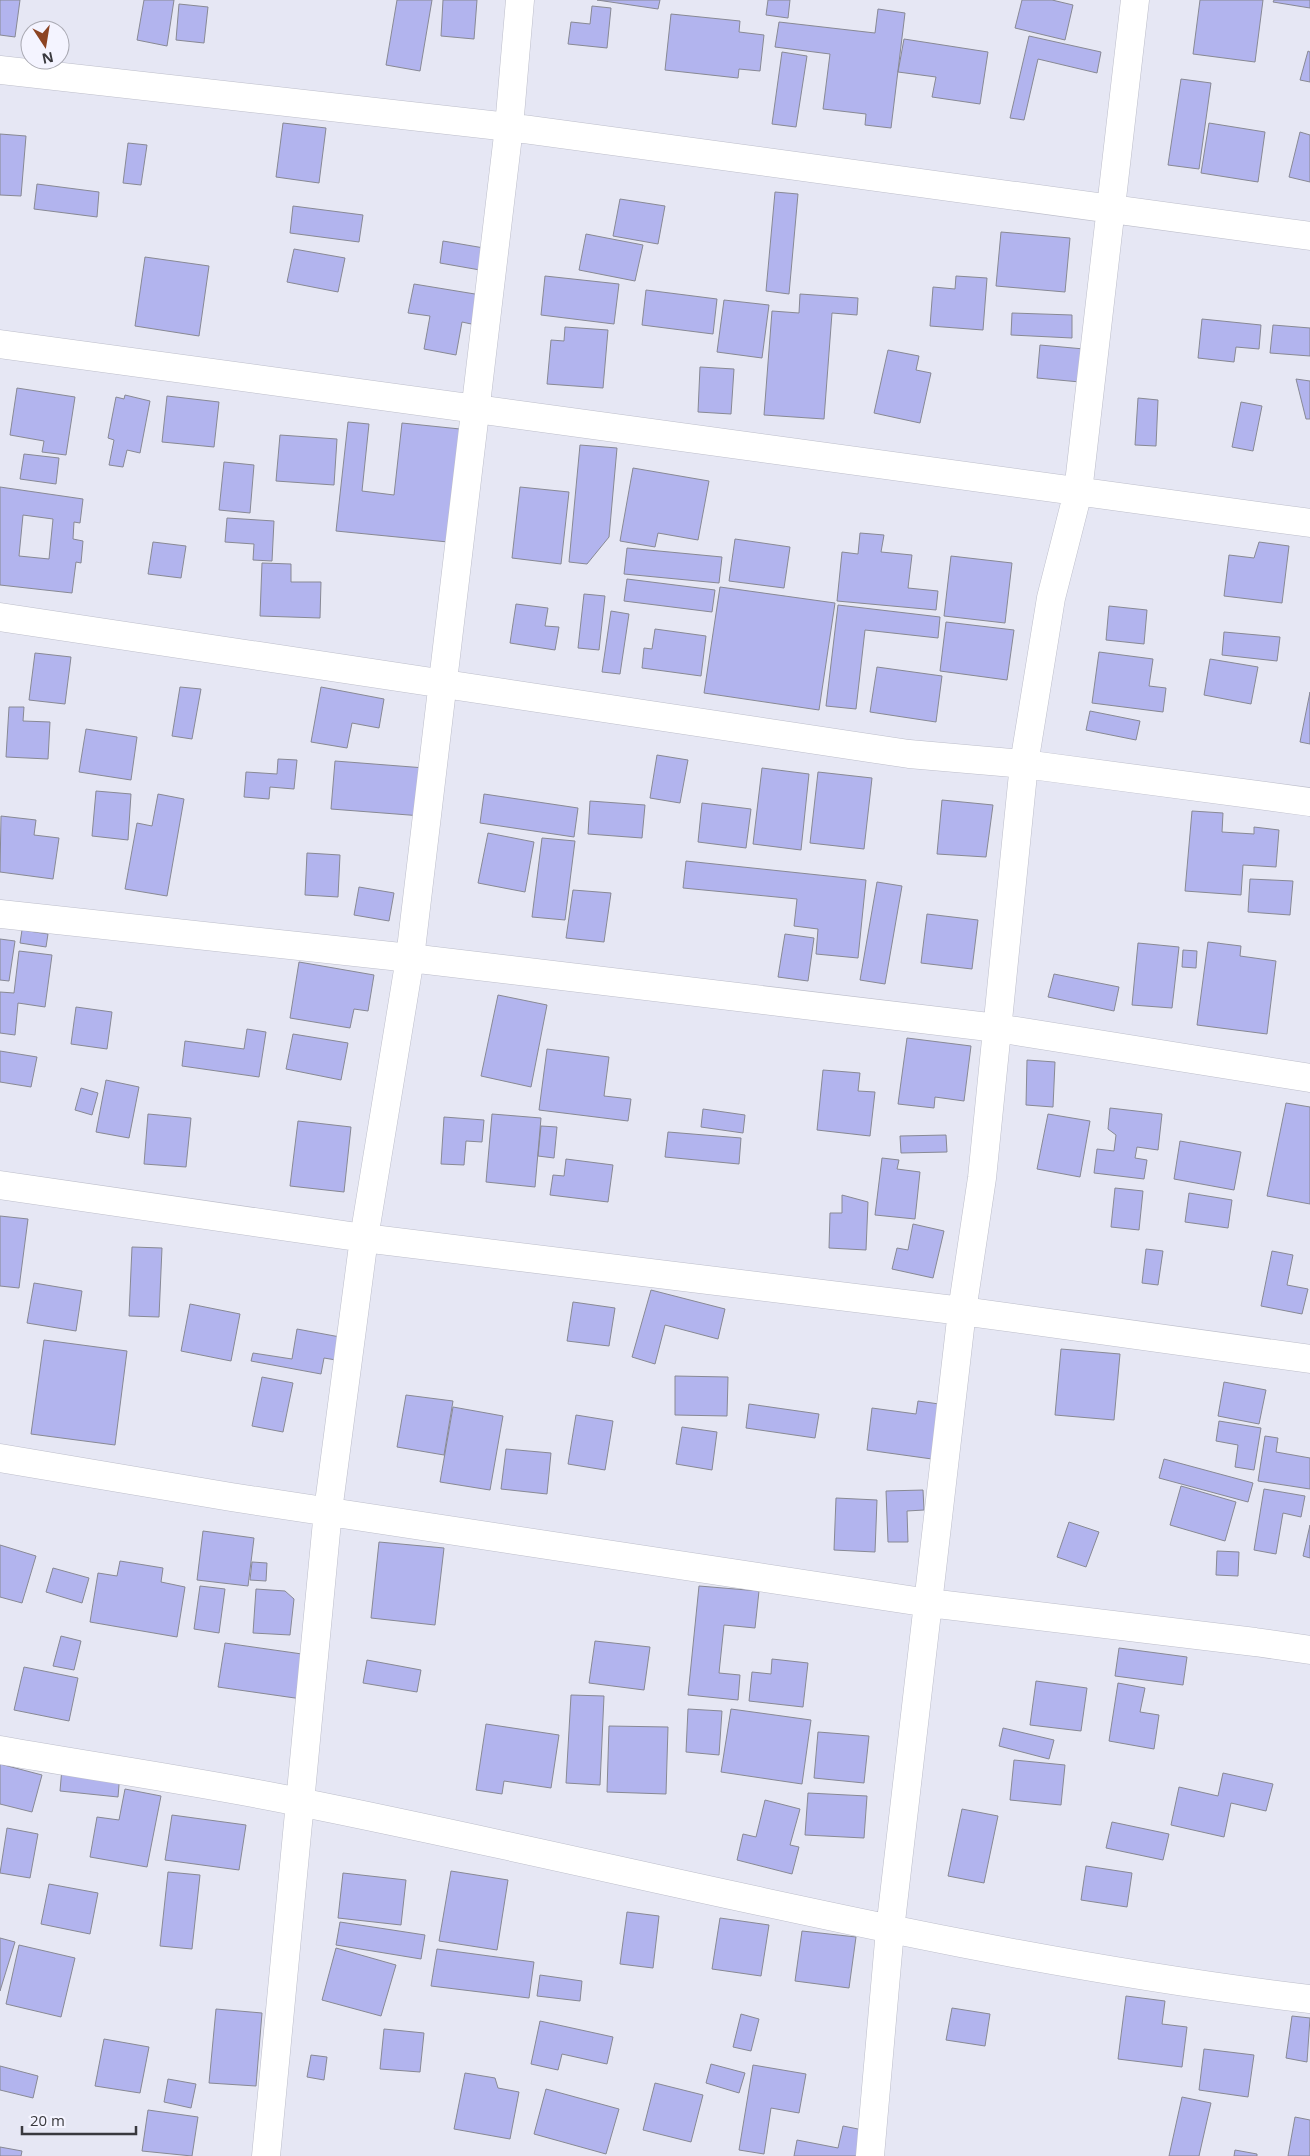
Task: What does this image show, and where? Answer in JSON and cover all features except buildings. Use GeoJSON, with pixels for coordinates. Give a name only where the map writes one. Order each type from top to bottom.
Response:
{"type":"FeatureCollection","features":[{"type":"Feature","properties":{"kind":"street"},"geometry":{"type":"LineString","coordinates":[[266,2156],[302,1802],[328,1510],[364,1238],[410,958],[509,127],[520,0]]}},
{"type":"Feature","properties":{"kind":"street"},"geometry":{"type":"LineString","coordinates":[[870,2156],[890,1930],[962,1311],[982,1178],[1024,764],[1051,598],[1078,492],[1135,0]]}},
{"type":"Feature","properties":{"kind":"street"},"geometry":{"type":"LineString","coordinates":[[0,70],[509,127],[1310,236]]}},
{"type":"Feature","properties":{"kind":"street"},"geometry":{"type":"LineString","coordinates":[[0,344],[1310,523]]}},
{"type":"Feature","properties":{"kind":"street"},"geometry":{"type":"LineString","coordinates":[[0,617],[909,754],[1024,764],[1310,802]]}},
{"type":"Feature","properties":{"kind":"street"},"geometry":{"type":"LineString","coordinates":[[0,914],[410,958],[997,1028],[1310,1078]]}},
{"type":"Feature","properties":{"kind":"street"},"geometry":{"type":"LineString","coordinates":[[0,1185],[364,1238],[962,1311],[1310,1359]]}},
{"type":"Feature","properties":{"kind":"street"},"geometry":{"type":"LineString","coordinates":[[0,1458],[231,1497],[328,1510],[929,1603],[1310,1650]]}},
{"type":"Feature","properties":{"kind":"street"},"geometry":{"type":"LineString","coordinates":[[0,1750],[302,1802],[890,1930],[1222,1989],[1310,1999]]}}]}
